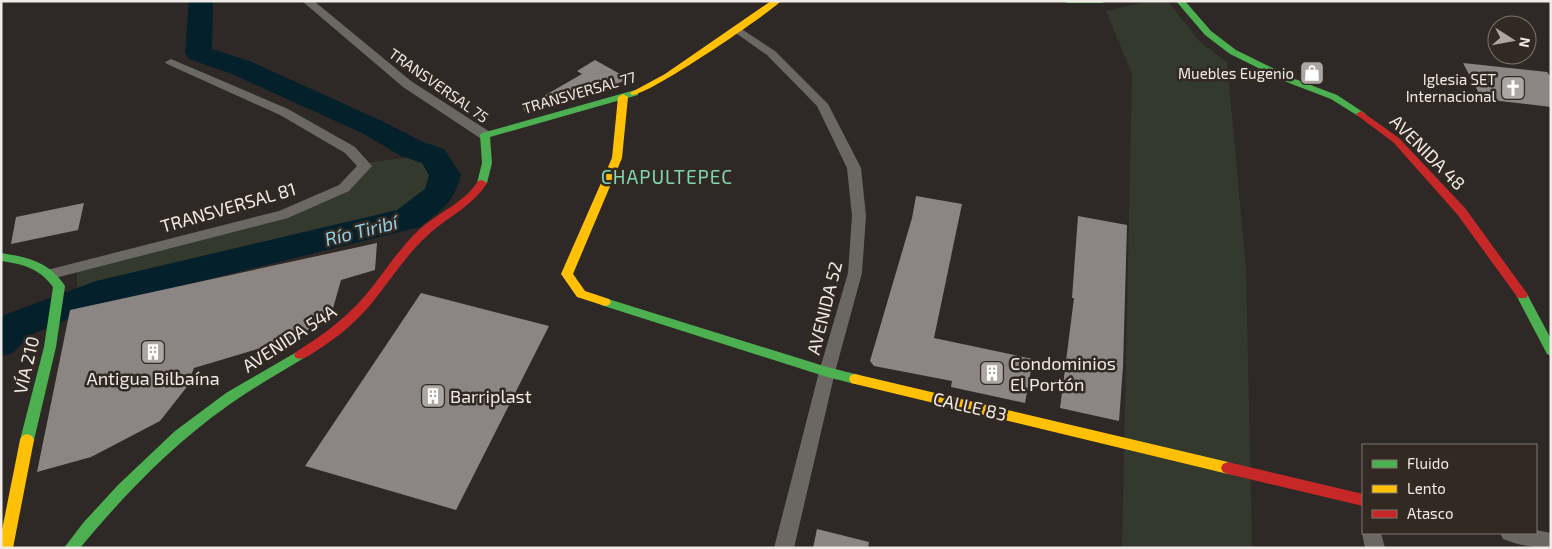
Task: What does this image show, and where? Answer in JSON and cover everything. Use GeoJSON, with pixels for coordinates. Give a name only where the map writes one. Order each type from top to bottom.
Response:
{"type":"FeatureCollection","features":[{"type":"Feature","properties":{"kind":"street","name":"TRANSVERSAL 75"},"geometry":{"type":"LineString","coordinates":[[307,1],[406,84],[485,135]]}},
{"type":"Feature","properties":{"kind":"street","name":"TRANSVERSAL 77"},"geometry":{"type":"LineString","coordinates":[[485,135],[623,97],[647,88],[737,30],[777,1]]}},
{"type":"Feature","properties":{"kind":"street"},"geometry":{"type":"LineString","coordinates":[[1067,1],[1102,1]]}},
{"type":"Feature","properties":{"kind":"street","name":"AVENIDA 48"},"geometry":{"type":"LineString","coordinates":[[1180,1],[1208,33],[1233,52],[1284,78],[1334,97],[1368,118],[1396,140],[1461,211],[1492,252],[1524,298],[1551,350]]}},
{"type":"Feature","properties":{"kind":"street","name":"AVENIDA 52"},"geometry":{"type":"LineString","coordinates":[[737,30],[771,53],[822,104],[854,168],[859,216],[855,272],[827,372],[784,548]]}},
{"type":"Feature","properties":{"kind":"street","name":"TRANSVERSAL 81"},"geometry":{"type":"LineString","coordinates":[[55,280],[283,215],[344,188],[365,166],[350,150],[284,112],[171,62]]}},
{"type":"Feature","properties":{"kind":"street","name":"CALLE 83"},"geometry":{"type":"LineString","coordinates":[[623,97],[617,158],[567,274],[581,294],[827,372],[1362,500]]}},
{"type":"Feature","properties":{"kind":"street","name":"AVENIDA 54A"},"geometry":{"type":"LineString","coordinates":[[71,548],[98,515],[138,472],[182,432],[222,402],[301,354],[340,328],[354,316],[418,238],[479,189],[485,180],[487,170],[485,135]]}},
{"type":"Feature","properties":{"kind":"street"},"geometry":{"type":"LineString","coordinates":[[1,258],[32,262],[55,280]]}},
{"type":"Feature","properties":{"kind":"street","name":"VÍA 210"},"geometry":{"type":"LineString","coordinates":[[6,548],[34,407],[50,348],[55,280]]}},
{"type":"Feature","properties":{"kind":"street"},"geometry":{"type":"LineString","coordinates":[[1372,534],[1375,548]]}},
{"type":"Feature","properties":{"kind":"street"},"geometry":{"type":"LineString","coordinates":[[1515,534],[1551,542]]}},
{"type":"Feature","properties":{"kind":"green space"},"geometry":{"type":"Polygon","coordinates":[[[1151,1],[1168,1],[1200,42],[1227,62],[1246,269],[1252,548],[1122,548],[1132,74],[1106,11],[1151,1]]]}},
{"type":"Feature","properties":{"kind":"green space"},"geometry":{"type":"Polygon","coordinates":[[[424,156],[436,180],[425,199],[398,219],[127,275],[77,291],[77,270],[282,218],[348,188],[371,162],[424,156]]]}},
{"type":"Feature","properties":{"kind":"building"},"geometry":{"type":"Polygon","coordinates":[[[595,60],[629,79],[567,102],[525,112],[523,108],[582,74],[577,71],[595,60]]]}},
{"type":"Feature","properties":{"kind":"building","name":"Iglesia SET Internacional"},"geometry":{"type":"Polygon","coordinates":[[[1463,63],[1547,72],[1551,77],[1551,107],[1482,99],[1463,63]]]}},
{"type":"Feature","properties":{"kind":"building"},"geometry":{"type":"Polygon","coordinates":[[[916,196],[962,204],[934,338],[1033,359],[1025,403],[951,387],[952,381],[874,366],[870,361],[912,218],[916,196]]]}},
{"type":"Feature","properties":{"kind":"building"},"geometry":{"type":"Polygon","coordinates":[[[84,203],[78,230],[11,244],[16,217],[84,203]]]}},
{"type":"Feature","properties":{"kind":"building"},"geometry":{"type":"Polygon","coordinates":[[[1078,216],[1127,225],[1123,367],[1119,421],[1060,408],[1074,298],[1072,298],[1078,216]]]}},
{"type":"Feature","properties":{"kind":"building","name":"Antigua Bilbaína"},"geometry":{"type":"Polygon","coordinates":[[[377,243],[375,270],[341,280],[332,312],[298,337],[194,368],[186,388],[160,421],[91,457],[37,472],[70,310],[377,243]]]}},
{"type":"Feature","properties":{"kind":"building","name":"Barriplast"},"geometry":{"type":"Polygon","coordinates":[[[421,293],[549,326],[456,510],[305,466],[421,293]]]}},
{"type":"Feature","properties":{"kind":"building"},"geometry":{"type":"Polygon","coordinates":[[[817,529],[869,542],[868,548],[813,548],[817,529]]]}},
{"type":"Feature","properties":{"kind":"waterway","name":"Río Tiribí"},"geometry":{"type":"LineString","coordinates":[[1,342],[17,325],[96,294],[408,219],[439,194],[445,175],[433,156],[412,149],[372,127],[242,68],[198,53],[201,1]]}},
{"type":"Feature","properties":{"kind":"traffic: fast"},"geometry":{"type":"LineString","coordinates":[[1067,1],[1102,1]]}},
{"type":"Feature","properties":{"kind":"traffic: fast"},"geometry":{"type":"LineString","coordinates":[[1180,1],[1208,33],[1233,52],[1292,81],[1334,97],[1361,114]]}},
{"type":"Feature","properties":{"kind":"traffic: fast"},"geometry":{"type":"LineString","coordinates":[[482,183],[487,163],[485,135],[635,93]]}},
{"type":"Feature","properties":{"kind":"traffic: fast"},"geometry":{"type":"LineString","coordinates":[[1,257],[34,264],[47,272],[59,286],[50,347],[27,440]]}},
{"type":"Feature","properties":{"kind":"traffic: fast"},"geometry":{"type":"LineString","coordinates":[[1522,295],[1551,351]]}},
{"type":"Feature","properties":{"kind":"traffic: fast"},"geometry":{"type":"LineString","coordinates":[[605,302],[827,372],[855,379]]}},
{"type":"Feature","properties":{"kind":"traffic: fast"},"geometry":{"type":"LineString","coordinates":[[71,548],[141,470],[200,418],[250,384],[300,355]]}},
{"type":"Feature","properties":{"kind":"traffic: slow"},"geometry":{"type":"LineString","coordinates":[[635,93],[668,76],[777,1]]}},
{"type":"Feature","properties":{"kind":"traffic: slow"},"geometry":{"type":"LineString","coordinates":[[605,302],[581,294],[567,274],[617,158],[623,97]]}},
{"type":"Feature","properties":{"kind":"traffic: slow"},"geometry":{"type":"LineString","coordinates":[[855,379],[1228,468]]}},
{"type":"Feature","properties":{"kind":"traffic: slow"},"geometry":{"type":"LineString","coordinates":[[6,548],[27,440]]}},
{"type":"Feature","properties":{"kind":"traffic: jam"},"geometry":{"type":"LineString","coordinates":[[1361,114],[1396,140],[1461,211],[1522,295]]}},
{"type":"Feature","properties":{"kind":"traffic: jam"},"geometry":{"type":"LineString","coordinates":[[300,355],[347,322],[415,241],[431,226],[471,197],[482,183]]}},
{"type":"Feature","properties":{"kind":"traffic: jam"},"geometry":{"type":"LineString","coordinates":[[1228,468],[1362,500]]}},
{"type":"Feature","properties":{"kind":"place","name":"Muebles Eugenio"},"geometry":{"type":"Point","coordinates":[1312,73]}},
{"type":"Feature","properties":{"kind":"place","name":"Iglesia SET Internacional"},"geometry":{"type":"Point","coordinates":[1513,88]}},
{"type":"Feature","properties":{"kind":"place","name":"Antigua Bilbaína"},"geometry":{"type":"Point","coordinates":[153,352]}},
{"type":"Feature","properties":{"kind":"place","name":"Condominios El Portón"},"geometry":{"type":"Point","coordinates":[992,373]}},
{"type":"Feature","properties":{"kind":"place","name":"Barriplast"},"geometry":{"type":"Point","coordinates":[433,396]}},
{"type":"Feature","properties":{"kind":"district","name":"CHAPULTEPEC"},"geometry":{"type":"Point","coordinates":[667,176]}}]}
